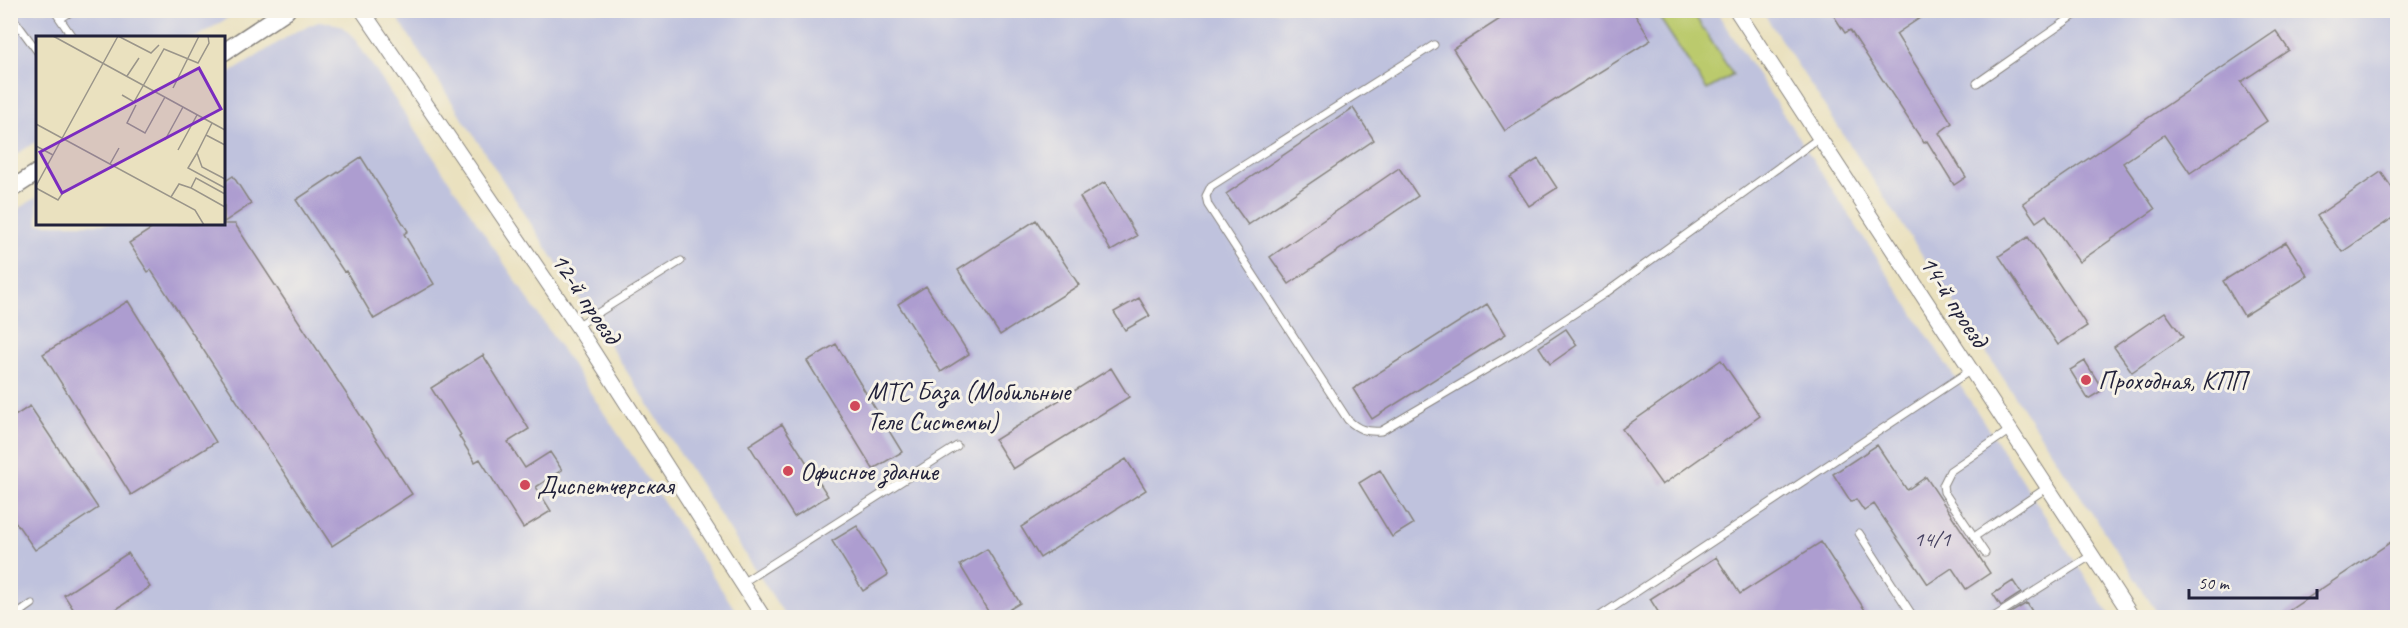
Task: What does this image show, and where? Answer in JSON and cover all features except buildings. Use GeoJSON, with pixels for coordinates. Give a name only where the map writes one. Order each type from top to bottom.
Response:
{"type":"FeatureCollection","features":[{"type":"Feature","properties":{"kind":"street"},"geometry":{"type":"LineString","coordinates":[[225,51],[287,10]]}},
{"type":"Feature","properties":{"kind":"street","name":"12-й проезд"},"geometry":{"type":"LineString","coordinates":[[362,10],[577,326],[764,618]]}},
{"type":"Feature","properties":{"kind":"street","name":"14-й проезд"},"geometry":{"type":"LineString","coordinates":[[1736,10],[2133,618]]}},
{"type":"Feature","properties":{"kind":"street"},"geometry":{"type":"LineString","coordinates":[[10,190],[36,173]]}},
{"type":"Feature","properties":{"kind":"lane"},"geometry":{"type":"LineString","coordinates":[[54,10],[72,36]]}},
{"type":"Feature","properties":{"kind":"lane"},"geometry":{"type":"LineString","coordinates":[[60,20],[73,10]]}},
{"type":"Feature","properties":{"kind":"lane"},"geometry":{"type":"LineString","coordinates":[[1977,83],[2082,10]]}},
{"type":"Feature","properties":{"kind":"lane"},"geometry":{"type":"LineString","coordinates":[[10,14],[36,49]]}},
{"type":"Feature","properties":{"kind":"lane"},"geometry":{"type":"LineString","coordinates":[[1434,45],[1211,186],[1206,196],[1208,205],[1348,420],[1356,428],[1367,432],[1381,431],[1517,351],[1607,292],[1819,138]]}},
{"type":"Feature","properties":{"kind":"lane"},"geometry":{"type":"LineString","coordinates":[[577,326],[681,261]]}},
{"type":"Feature","properties":{"kind":"lane"},"geometry":{"type":"LineString","coordinates":[[1597,618],[1971,370]]}},
{"type":"Feature","properties":{"kind":"lane"},"geometry":{"type":"LineString","coordinates":[[1984,553],[1944,492],[1945,477],[1950,471],[2010,430]]}},
{"type":"Feature","properties":{"kind":"lane"},"geometry":{"type":"LineString","coordinates":[[742,583],[957,446]]}},
{"type":"Feature","properties":{"kind":"lane"},"geometry":{"type":"LineString","coordinates":[[1974,537],[2048,487]]}},
{"type":"Feature","properties":{"kind":"lane"},"geometry":{"type":"LineString","coordinates":[[1859,533],[1914,618]]}},
{"type":"Feature","properties":{"kind":"lane"},"geometry":{"type":"LineString","coordinates":[[1992,618],[2092,555]]}},
{"type":"Feature","properties":{"kind":"lane"},"geometry":{"type":"LineString","coordinates":[[12,618],[32,604]]}},
{"type":"Feature","properties":{"kind":"shaded area"},"geometry":{"type":"Polygon","coordinates":[[[10,11],[239,11],[199,36],[36,36],[36,142],[11,158],[10,11]]]}},
{"type":"Feature","properties":{"kind":"shaded area"},"geometry":{"type":"Polygon","coordinates":[[[393,11],[1716,11],[2111,617],[786,617],[393,11]]]}},
{"type":"Feature","properties":{"kind":"shaded area"},"geometry":{"type":"Polygon","coordinates":[[[1762,11],[2397,11],[2397,617],[2160,617],[1762,11]]]}},
{"type":"Feature","properties":{"kind":"shaded area"},"geometry":{"type":"Polygon","coordinates":[[[321,21],[340,25],[352,35],[740,617],[11,618],[11,214],[36,198],[36,225],[225,225],[225,76],[298,30],[321,21]]]}},
{"type":"Feature","properties":{"kind":"green space"},"geometry":{"type":"Polygon","coordinates":[[[1655,11],[1692,11],[1733,75],[1707,90],[1655,11]]]}},
{"type":"Feature","properties":{"kind":"place","name":"Проходная, КПП"},"geometry":{"type":"Point","coordinates":[2086,380]}},
{"type":"Feature","properties":{"kind":"place","name":"МТС База (Мобильные Теле Системы)"},"geometry":{"type":"Point","coordinates":[855,406]}},
{"type":"Feature","properties":{"kind":"place","name":"Офисное здание"},"geometry":{"type":"Point","coordinates":[788,471]}},
{"type":"Feature","properties":{"kind":"place","name":"Диспетчерская"},"geometry":{"type":"Point","coordinates":[525,485]}}]}
